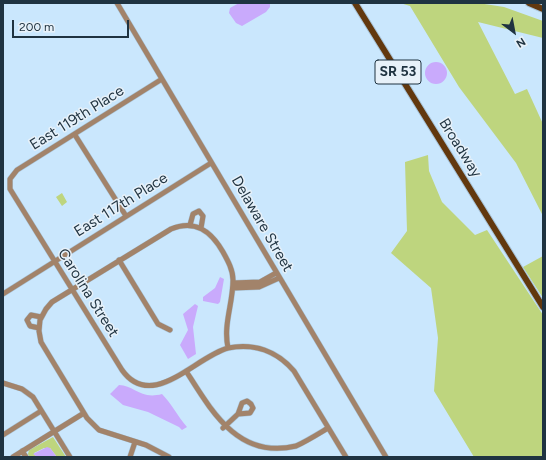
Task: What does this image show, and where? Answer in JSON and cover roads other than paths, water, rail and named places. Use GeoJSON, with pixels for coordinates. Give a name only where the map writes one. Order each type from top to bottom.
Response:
{"type":"FeatureCollection","features":[{"type":"Feature","properties":{"kind":"main road","name":"Broadway"},"geometry":{"type":"LineString","coordinates":[[355,3],[543,306]]}},
{"type":"Feature","properties":{"kind":"main road"},"geometry":{"type":"LineString","coordinates":[[529,3],[543,9]]}},
{"type":"Feature","properties":{"kind":"street","name":"Delaware Street"},"geometry":{"type":"LineString","coordinates":[[117,3],[386,457]]}},
{"type":"Feature","properties":{"kind":"street","name":"East 119th Place"},"geometry":{"type":"LineString","coordinates":[[10,182],[18,170],[162,79]]}},
{"type":"Feature","properties":{"kind":"street"},"geometry":{"type":"LineString","coordinates":[[75,135],[126,216]]}},
{"type":"Feature","properties":{"kind":"street","name":"East 117th Place"},"geometry":{"type":"LineString","coordinates":[[3,294],[212,163]]}},
{"type":"Feature","properties":{"kind":"street","name":"Carolina Street"},"geometry":{"type":"LineString","coordinates":[[10,182],[11,193],[127,376],[136,382],[147,386],[160,385],[216,352],[228,348]]}},
{"type":"Feature","properties":{"kind":"street"},"geometry":{"type":"LineString","coordinates":[[190,225],[193,214],[199,212],[203,216],[202,228]]}},
{"type":"Feature","properties":{"kind":"street"},"geometry":{"type":"LineString","coordinates":[[169,457],[146,445],[99,430],[91,423],[42,346],[39,328],[41,317],[52,302],[170,229],[182,225],[190,225],[202,228],[212,235],[224,252],[231,266],[233,285],[226,332],[228,348],[255,347],[273,353],[282,358],[294,371],[346,457]]}},
{"type":"Feature","properties":{"kind":"street"},"geometry":{"type":"LineString","coordinates":[[119,260],[158,324],[170,330]]}},
{"type":"Feature","properties":{"kind":"street"},"geometry":{"type":"LineString","coordinates":[[233,285],[260,282],[278,276]]}},
{"type":"Feature","properties":{"kind":"street"},"geometry":{"type":"LineString","coordinates":[[39,328],[30,326],[27,320],[31,315],[41,317]]}},
{"type":"Feature","properties":{"kind":"street"},"geometry":{"type":"LineString","coordinates":[[186,371],[223,428],[245,444],[268,450],[294,446],[328,428]]}},
{"type":"Feature","properties":{"kind":"street"},"geometry":{"type":"LineString","coordinates":[[3,383],[26,391],[33,397],[70,457]]}},
{"type":"Feature","properties":{"kind":"street"},"geometry":{"type":"LineString","coordinates":[[3,435],[41,411]]}},
{"type":"Feature","properties":{"kind":"street"},"geometry":{"type":"LineString","coordinates":[[13,457],[84,413]]}},
{"type":"Feature","properties":{"kind":"street"},"geometry":{"type":"LineString","coordinates":[[223,428],[238,414]]}},
{"type":"Feature","properties":{"kind":"street"},"geometry":{"type":"LineString","coordinates":[[130,457],[136,442]]}},
{"type":"Feature","properties":{"kind":"street"},"geometry":{"type":"LineString","coordinates":[[22,451],[26,457]]}}]}
